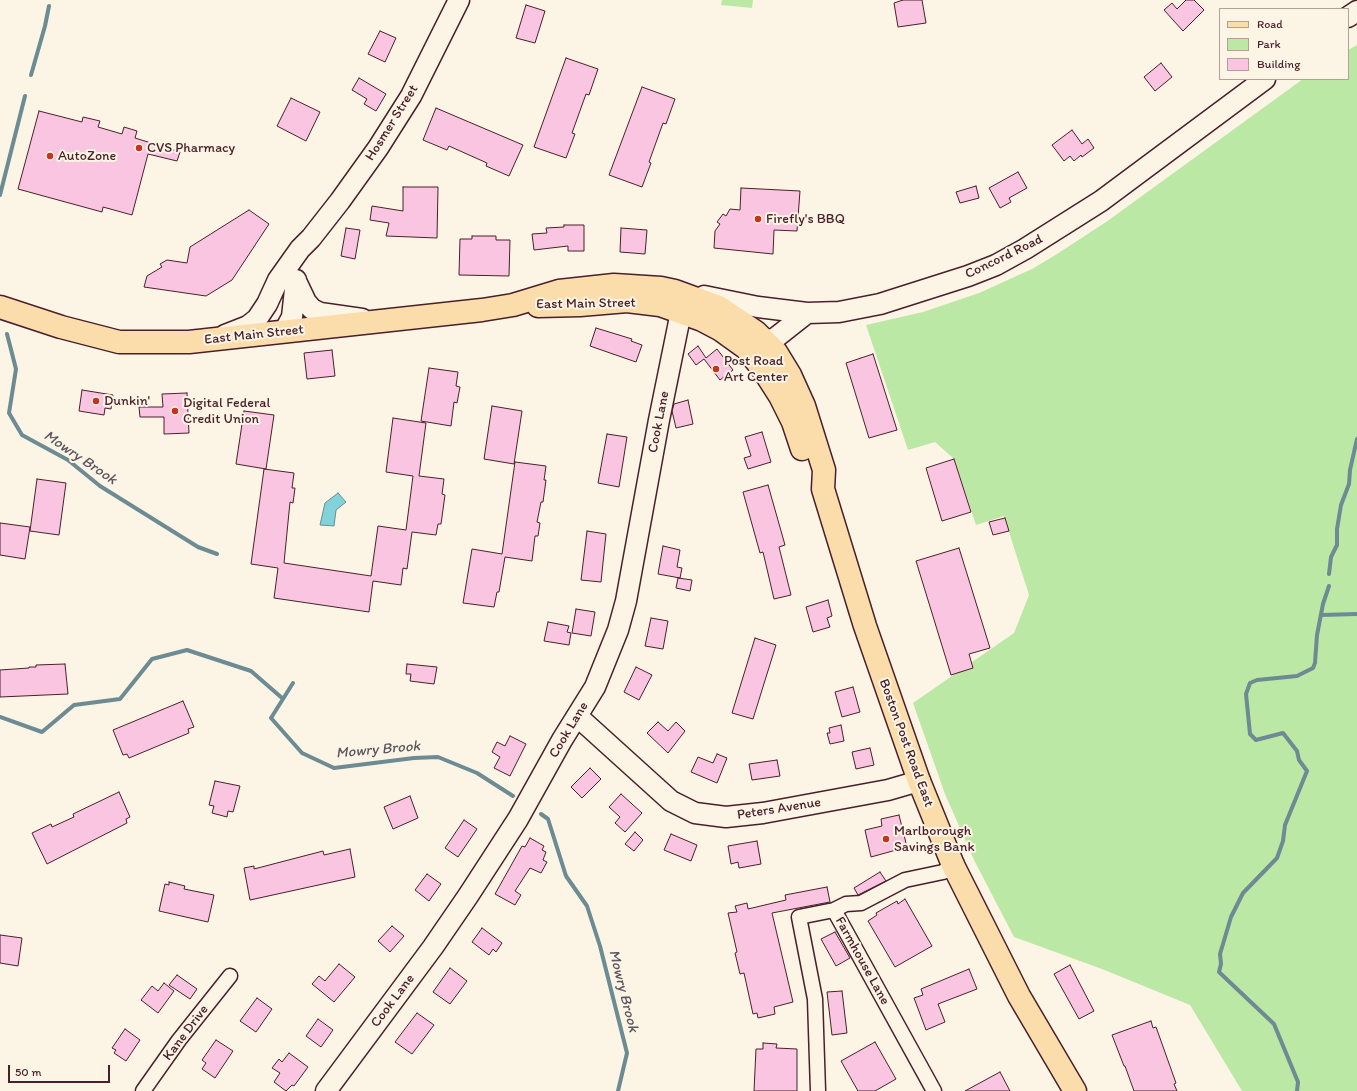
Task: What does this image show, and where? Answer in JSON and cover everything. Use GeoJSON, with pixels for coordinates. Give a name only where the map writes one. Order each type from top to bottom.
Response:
{"type":"FeatureCollection","features":[{"type":"Feature","properties":{"kind":"main road","name":"East Main Street"},"geometry":{"type":"LineString","coordinates":[[513,305],[559,291],[607,286],[638,285],[675,291]]}},
{"type":"Feature","properties":{"kind":"main road","name":"Boston Post Road East"},"geometry":{"type":"LineString","coordinates":[[675,291],[719,307],[753,342],[793,422],[813,477],[823,489],[865,626],[919,781],[953,865],[1019,996],[1075,1091]]}},
{"type":"Feature","properties":{"kind":"main road","name":"East Main Street"},"geometry":{"type":"LineString","coordinates":[[0,307],[61,328],[119,342],[189,342],[513,305],[573,306],[627,301],[660,305],[681,312]]}},
{"type":"Feature","properties":{"kind":"main road","name":"Boston Post Road East"},"geometry":{"type":"LineString","coordinates":[[681,312],[753,342]]}},
{"type":"Feature","properties":{"kind":"street","name":"Hosmer Street"},"geometry":{"type":"LineString","coordinates":[[216,339],[248,326],[257,319],[267,304],[300,266],[311,238],[395,123],[422,74],[459,0]]}},
{"type":"Feature","properties":{"kind":"street","name":"Concord Road"},"geometry":{"type":"LineString","coordinates":[[675,291],[807,313],[850,311],[880,304],[968,276],[996,264],[1048,236],[1101,202],[1264,80]]}},
{"type":"Feature","properties":{"kind":"street","name":"Hosmer Street"},"geometry":{"type":"LineString","coordinates":[[284,332],[292,317],[287,280]]}},
{"type":"Feature","properties":{"kind":"street"},"geometry":{"type":"LineString","coordinates":[[287,280],[312,309],[320,313],[380,321]]}},
{"type":"Feature","properties":{"kind":"street"},"geometry":{"type":"LineString","coordinates":[[753,342],[761,324],[770,314],[780,309]]}},
{"type":"Feature","properties":{"kind":"street","name":"Cook Lane"},"geometry":{"type":"LineString","coordinates":[[326,1091],[433,947],[468,896],[518,819],[595,687],[618,630],[626,601],[659,420],[681,312]]}},
{"type":"Feature","properties":{"kind":"street"},"geometry":{"type":"LineString","coordinates":[[753,342],[774,339],[807,313]]}},
{"type":"Feature","properties":{"kind":"street","name":"Peters Avenue"},"geometry":{"type":"LineString","coordinates":[[577,716],[671,801],[695,813],[726,817],[764,813],[880,791],[919,781]]}},
{"type":"Feature","properties":{"kind":"street"},"geometry":{"type":"LineString","coordinates":[[834,910],[846,904],[861,903],[905,880],[943,872],[953,865]]}},
{"type":"Feature","properties":{"kind":"street","name":"Farmhouse Lane"},"geometry":{"type":"LineString","coordinates":[[818,1091],[815,999],[799,917],[834,910],[934,1091]]}},
{"type":"Feature","properties":{"kind":"street","name":"Kane Drive"},"geometry":{"type":"LineString","coordinates":[[143,1091],[179,1040],[230,976]]}},
{"type":"Feature","properties":{"kind":"green space"},"geometry":{"type":"Polygon","coordinates":[[[722,0],[753,0],[752,8],[721,5],[722,0]]]}},
{"type":"Feature","properties":{"kind":"green space"},"geometry":{"type":"Polygon","coordinates":[[[1357,45],[1357,1091],[1242,1091],[1190,1005],[1102,969],[1014,937],[974,860],[945,794],[913,703],[1014,633],[1029,595],[1004,516],[976,525],[954,459],[935,442],[908,450],[866,325],[923,312],[979,293],[1032,269],[1106,222],[1302,80],[1349,80],[1349,49],[1357,45]]]}},
{"type":"Feature","properties":{"kind":"water"},"geometry":{"type":"Polygon","coordinates":[[[338,493],[346,502],[336,510],[334,526],[320,525],[325,503],[338,493]]]}},
{"type":"Feature","properties":{"kind":"building"},"geometry":{"type":"Polygon","coordinates":[[[903,0],[922,0],[926,23],[898,27],[894,3],[903,0]]]}},
{"type":"Feature","properties":{"kind":"building"},"geometry":{"type":"Polygon","coordinates":[[[1186,0],[1194,0],[1204,10],[1183,31],[1164,10],[1172,3],[1177,9],[1186,0]]]}},
{"type":"Feature","properties":{"kind":"building"},"geometry":{"type":"Polygon","coordinates":[[[526,5],[545,11],[535,43],[516,38],[526,5]]]}},
{"type":"Feature","properties":{"kind":"building"},"geometry":{"type":"Polygon","coordinates":[[[380,31],[396,38],[385,62],[368,54],[380,31]]]}},
{"type":"Feature","properties":{"kind":"building"},"geometry":{"type":"Polygon","coordinates":[[[566,58],[598,69],[589,95],[586,94],[572,133],[575,134],[566,158],[534,147],[566,58]]]}},
{"type":"Feature","properties":{"kind":"building"},"geometry":{"type":"Polygon","coordinates":[[[1161,63],[1172,77],[1155,91],[1144,77],[1161,63]]]}},
{"type":"Feature","properties":{"kind":"building"},"geometry":{"type":"Polygon","coordinates":[[[359,78],[386,94],[376,111],[364,104],[367,99],[352,90],[359,78]]]}},
{"type":"Feature","properties":{"kind":"building"},"geometry":{"type":"Polygon","coordinates":[[[642,87],[675,99],[666,124],[663,123],[642,187],[609,175],[642,87]]]}},
{"type":"Feature","properties":{"kind":"building"},"geometry":{"type":"Polygon","coordinates":[[[291,98],[320,112],[306,141],[277,126],[291,98]]]}},
{"type":"Feature","properties":{"kind":"building"},"geometry":{"type":"Polygon","coordinates":[[[436,108],[523,145],[509,176],[486,166],[487,163],[449,146],[447,150],[423,140],[436,108]]]}},
{"type":"Feature","properties":{"kind":"building"},"geometry":{"type":"Polygon","coordinates":[[[39,111],[82,122],[83,117],[100,121],[98,127],[122,134],[124,127],[137,131],[135,138],[180,152],[177,161],[148,154],[132,215],[103,207],[102,212],[18,189],[39,111]]]}},
{"type":"Feature","properties":{"kind":"building"},"geometry":{"type":"Polygon","coordinates":[[[1072,130],[1082,144],[1088,139],[1094,148],[1082,157],[1081,155],[1074,161],[1070,156],[1064,161],[1052,145],[1072,130]]]}},
{"type":"Feature","properties":{"kind":"building"},"geometry":{"type":"Polygon","coordinates":[[[1018,172],[1027,188],[1009,198],[1011,202],[1000,208],[989,188],[1018,172]]]}},
{"type":"Feature","properties":{"kind":"building"},"geometry":{"type":"Polygon","coordinates":[[[976,186],[979,198],[960,203],[956,192],[976,186]]]}},
{"type":"Feature","properties":{"kind":"building"},"geometry":{"type":"Polygon","coordinates":[[[403,187],[438,187],[437,238],[386,236],[389,223],[370,220],[372,206],[403,211],[403,187]]]}},
{"type":"Feature","properties":{"kind":"building","name":"Firefly's BBQ"},"geometry":{"type":"Polygon","coordinates":[[[741,188],[800,191],[797,231],[774,230],[773,254],[714,248],[715,231],[720,224],[717,222],[723,214],[726,216],[730,209],[740,210],[741,188]]]}},
{"type":"Feature","properties":{"kind":"building"},"geometry":{"type":"Polygon","coordinates":[[[249,210],[269,224],[232,280],[206,296],[144,287],[147,276],[162,267],[160,264],[167,260],[187,263],[190,247],[249,210]]]}},
{"type":"Feature","properties":{"kind":"building"},"geometry":{"type":"Polygon","coordinates":[[[564,225],[584,225],[584,251],[568,251],[568,246],[534,250],[532,234],[547,233],[546,228],[564,227],[564,225]]]}},
{"type":"Feature","properties":{"kind":"building"},"geometry":{"type":"Polygon","coordinates":[[[346,228],[360,230],[355,259],[341,256],[346,228]]]}},
{"type":"Feature","properties":{"kind":"building"},"geometry":{"type":"Polygon","coordinates":[[[621,228],[647,230],[645,254],[620,252],[621,228]]]}},
{"type":"Feature","properties":{"kind":"building"},"geometry":{"type":"Polygon","coordinates":[[[472,236],[496,236],[496,240],[510,240],[509,276],[459,275],[460,239],[472,239],[472,236]]]}},
{"type":"Feature","properties":{"kind":"building"},"geometry":{"type":"Polygon","coordinates":[[[596,328],[632,339],[631,341],[642,345],[636,362],[590,346],[596,328]]]}},
{"type":"Feature","properties":{"kind":"building"},"geometry":{"type":"Polygon","coordinates":[[[698,346],[706,358],[717,349],[733,370],[720,380],[704,359],[696,365],[688,354],[698,346]]]}},
{"type":"Feature","properties":{"kind":"building"},"geometry":{"type":"Polygon","coordinates":[[[332,350],[335,376],[307,379],[304,353],[332,350]]]}},
{"type":"Feature","properties":{"kind":"building"},"geometry":{"type":"Polygon","coordinates":[[[873,354],[897,430],[869,438],[846,363],[873,354]]]}},
{"type":"Feature","properties":{"kind":"building"},"geometry":{"type":"Polygon","coordinates":[[[429,368],[458,372],[456,386],[460,387],[457,403],[454,402],[451,426],[421,421],[429,368]]]}},
{"type":"Feature","properties":{"kind":"building","name":"Dunkin'"},"geometry":{"type":"Polygon","coordinates":[[[82,390],[113,395],[111,409],[105,408],[104,415],[79,411],[82,390]]]}},
{"type":"Feature","properties":{"kind":"building","name":"Digital Federal Credit Union"},"geometry":{"type":"Polygon","coordinates":[[[187,393],[189,433],[164,434],[164,417],[140,417],[139,407],[163,407],[162,394],[187,393]]]}},
{"type":"Feature","properties":{"kind":"building"},"geometry":{"type":"Polygon","coordinates":[[[688,400],[693,424],[676,428],[672,411],[674,404],[688,400]]]}},
{"type":"Feature","properties":{"kind":"building"},"geometry":{"type":"Polygon","coordinates":[[[492,406],[522,411],[514,464],[484,459],[492,406]]]}},
{"type":"Feature","properties":{"kind":"building"},"geometry":{"type":"Polygon","coordinates":[[[244,411],[274,415],[266,469],[236,464],[244,411]]]}},
{"type":"Feature","properties":{"kind":"building"},"geometry":{"type":"Polygon","coordinates":[[[393,418],[426,423],[419,476],[444,479],[442,494],[445,495],[441,524],[438,524],[436,535],[412,532],[407,569],[403,568],[401,585],[373,581],[369,612],[274,598],[278,568],[251,564],[264,469],[294,473],[292,488],[295,488],[293,503],[290,502],[284,563],[371,576],[378,526],[406,530],[413,476],[386,472],[393,418]]]}},
{"type":"Feature","properties":{"kind":"building"},"geometry":{"type":"Polygon","coordinates":[[[762,432],[771,462],[748,469],[744,458],[751,456],[745,437],[762,432]]]}},
{"type":"Feature","properties":{"kind":"building"},"geometry":{"type":"Polygon","coordinates":[[[607,434],[627,437],[619,487],[598,483],[607,434]]]}},
{"type":"Feature","properties":{"kind":"building"},"geometry":{"type":"Polygon","coordinates":[[[954,459],[971,512],[942,521],[926,468],[954,459]]]}},
{"type":"Feature","properties":{"kind":"building"},"geometry":{"type":"Polygon","coordinates":[[[515,462],[546,466],[543,502],[541,502],[537,522],[540,523],[538,536],[535,536],[532,561],[505,557],[499,592],[497,592],[494,607],[463,603],[472,549],[502,554],[515,462]]]}},
{"type":"Feature","properties":{"kind":"building"},"geometry":{"type":"Polygon","coordinates":[[[37,479],[66,483],[59,535],[30,531],[37,479]]]}},
{"type":"Feature","properties":{"kind":"building"},"geometry":{"type":"Polygon","coordinates":[[[768,485],[785,545],[779,547],[791,595],[774,599],[763,552],[760,553],[743,492],[768,485]]]}},
{"type":"Feature","properties":{"kind":"building"},"geometry":{"type":"Polygon","coordinates":[[[1005,518],[1009,531],[993,535],[989,522],[1005,518]]]}},
{"type":"Feature","properties":{"kind":"building"},"geometry":{"type":"Polygon","coordinates":[[[0,523],[30,527],[25,559],[0,555],[0,523]]]}},
{"type":"Feature","properties":{"kind":"building"},"geometry":{"type":"Polygon","coordinates":[[[587,531],[606,534],[601,582],[581,580],[587,531]]]}},
{"type":"Feature","properties":{"kind":"building"},"geometry":{"type":"Polygon","coordinates":[[[663,546],[680,550],[677,567],[682,568],[680,578],[658,574],[663,546]]]}},
{"type":"Feature","properties":{"kind":"building"},"geometry":{"type":"Polygon","coordinates":[[[959,548],[990,648],[969,654],[973,668],[951,675],[916,561],[959,548]]]}},
{"type":"Feature","properties":{"kind":"building"},"geometry":{"type":"Polygon","coordinates":[[[678,578],[692,580],[690,591],[676,588],[678,578]]]}},
{"type":"Feature","properties":{"kind":"building"},"geometry":{"type":"Polygon","coordinates":[[[828,600],[832,616],[827,618],[830,627],[813,632],[806,607],[828,600]]]}},
{"type":"Feature","properties":{"kind":"building"},"geometry":{"type":"Polygon","coordinates":[[[576,609],[595,612],[591,636],[572,633],[576,609]]]}},
{"type":"Feature","properties":{"kind":"building"},"geometry":{"type":"Polygon","coordinates":[[[651,618],[668,621],[663,649],[645,646],[651,618]]]}},
{"type":"Feature","properties":{"kind":"building"},"geometry":{"type":"Polygon","coordinates":[[[548,622],[569,626],[567,632],[571,633],[569,645],[544,641],[548,622]]]}},
{"type":"Feature","properties":{"kind":"building"},"geometry":{"type":"Polygon","coordinates":[[[755,638],[776,645],[753,719],[732,713],[755,638]]]}},
{"type":"Feature","properties":{"kind":"building"},"geometry":{"type":"Polygon","coordinates":[[[65,664],[68,694],[0,697],[0,670],[29,668],[36,667],[36,665],[65,664]]]}},
{"type":"Feature","properties":{"kind":"building"},"geometry":{"type":"Polygon","coordinates":[[[407,664],[437,667],[434,684],[410,681],[411,674],[406,674],[407,664]]]}},
{"type":"Feature","properties":{"kind":"building"},"geometry":{"type":"Polygon","coordinates":[[[636,667],[652,675],[639,700],[624,692],[636,667]]]}},
{"type":"Feature","properties":{"kind":"building"},"geometry":{"type":"Polygon","coordinates":[[[853,687],[860,712],[842,717],[835,692],[853,687]]]}},
{"type":"Feature","properties":{"kind":"building"},"geometry":{"type":"Polygon","coordinates":[[[183,701],[194,727],[188,729],[189,733],[129,758],[127,754],[123,755],[113,730],[183,701]]]}},
{"type":"Feature","properties":{"kind":"building"},"geometry":{"type":"Polygon","coordinates":[[[658,722],[668,731],[676,722],[685,731],[668,753],[647,733],[658,722]]]}},
{"type":"Feature","properties":{"kind":"building"},"geometry":{"type":"Polygon","coordinates":[[[841,725],[844,741],[830,744],[827,733],[830,733],[829,728],[841,725]]]}},
{"type":"Feature","properties":{"kind":"building"},"geometry":{"type":"Polygon","coordinates":[[[510,736],[526,744],[510,776],[494,768],[500,757],[492,752],[497,742],[505,746],[510,736]]]}},
{"type":"Feature","properties":{"kind":"building"},"geometry":{"type":"Polygon","coordinates":[[[870,748],[874,765],[856,769],[852,752],[870,748]]]}},
{"type":"Feature","properties":{"kind":"building"},"geometry":{"type":"Polygon","coordinates":[[[717,754],[727,758],[717,783],[691,772],[698,757],[713,763],[717,754]]]}},
{"type":"Feature","properties":{"kind":"building"},"geometry":{"type":"Polygon","coordinates":[[[777,760],[780,776],[752,780],[749,764],[777,760]]]}},
{"type":"Feature","properties":{"kind":"building"},"geometry":{"type":"Polygon","coordinates":[[[590,768],[601,779],[582,798],[571,787],[590,768]]]}},
{"type":"Feature","properties":{"kind":"building"},"geometry":{"type":"Polygon","coordinates":[[[215,781],[240,786],[233,812],[228,811],[227,817],[212,813],[214,806],[209,805],[215,781]]]}},
{"type":"Feature","properties":{"kind":"building"},"geometry":{"type":"Polygon","coordinates":[[[119,792],[130,817],[126,819],[127,823],[47,864],[32,833],[51,824],[52,827],[74,817],[73,814],[119,792]]]}},
{"type":"Feature","properties":{"kind":"building"},"geometry":{"type":"Polygon","coordinates":[[[621,794],[642,813],[625,832],[615,823],[620,817],[609,807],[621,794]]]}},
{"type":"Feature","properties":{"kind":"building"},"geometry":{"type":"Polygon","coordinates":[[[410,796],[418,818],[393,829],[384,807],[410,796]]]}},
{"type":"Feature","properties":{"kind":"building","name":"Marlborough Savings Bank"},"geometry":{"type":"Polygon","coordinates":[[[899,815],[907,847],[871,857],[865,830],[882,826],[881,819],[899,815]]]}},
{"type":"Feature","properties":{"kind":"building"},"geometry":{"type":"Polygon","coordinates":[[[464,820],[477,829],[458,857],[445,848],[464,820]]]}},
{"type":"Feature","properties":{"kind":"building"},"geometry":{"type":"Polygon","coordinates":[[[635,832],[643,840],[634,851],[625,844],[635,832]]]}},
{"type":"Feature","properties":{"kind":"building"},"geometry":{"type":"Polygon","coordinates":[[[671,834],[697,845],[691,861],[664,850],[671,834]]]}},
{"type":"Feature","properties":{"kind":"building"},"geometry":{"type":"Polygon","coordinates":[[[530,838],[544,846],[542,850],[546,852],[543,860],[547,862],[541,873],[530,868],[515,891],[521,895],[515,905],[495,894],[522,846],[525,847],[530,838]]]}},
{"type":"Feature","properties":{"kind":"building"},"geometry":{"type":"Polygon","coordinates":[[[757,841],[761,864],[739,868],[738,862],[731,864],[728,846],[757,841]]]}},
{"type":"Feature","properties":{"kind":"building"},"geometry":{"type":"Polygon","coordinates":[[[350,849],[355,877],[250,900],[244,868],[254,866],[254,869],[323,851],[324,855],[350,849]]]}},
{"type":"Feature","properties":{"kind":"building"},"geometry":{"type":"Polygon","coordinates":[[[880,872],[886,881],[858,895],[854,888],[880,872]]]}},
{"type":"Feature","properties":{"kind":"building"},"geometry":{"type":"Polygon","coordinates":[[[427,874],[441,884],[429,901],[415,890],[427,874]]]}},
{"type":"Feature","properties":{"kind":"building"},"geometry":{"type":"Polygon","coordinates":[[[169,882],[185,886],[184,889],[214,895],[208,922],[159,911],[165,884],[169,885],[169,882]]]}},
{"type":"Feature","properties":{"kind":"building"},"geometry":{"type":"Polygon","coordinates":[[[827,887],[830,902],[772,913],[793,1002],[774,1007],[775,1014],[758,1018],[757,1013],[753,1014],[744,973],[740,974],[735,953],[737,952],[728,913],[737,912],[735,906],[747,903],[748,909],[786,900],[785,895],[827,887]]]}},
{"type":"Feature","properties":{"kind":"building"},"geometry":{"type":"Polygon","coordinates":[[[905,899],[932,946],[895,967],[868,921],[877,915],[876,913],[897,901],[898,904],[905,899]]]}},
{"type":"Feature","properties":{"kind":"building"},"geometry":{"type":"Polygon","coordinates":[[[392,926],[404,936],[390,952],[378,941],[392,926]]]}},
{"type":"Feature","properties":{"kind":"building"},"geometry":{"type":"Polygon","coordinates":[[[482,928],[502,943],[496,952],[493,949],[489,955],[472,942],[482,928]]]}},
{"type":"Feature","properties":{"kind":"building"},"geometry":{"type":"Polygon","coordinates":[[[835,932],[850,958],[836,966],[821,939],[835,932]]]}},
{"type":"Feature","properties":{"kind":"building"},"geometry":{"type":"Polygon","coordinates":[[[0,935],[22,938],[18,966],[0,963],[0,935]]]}},
{"type":"Feature","properties":{"kind":"building"},"geometry":{"type":"Polygon","coordinates":[[[339,964],[355,977],[334,1002],[312,984],[319,976],[325,981],[339,964]]]}},
{"type":"Feature","properties":{"kind":"building"},"geometry":{"type":"Polygon","coordinates":[[[1070,965],[1094,1011],[1079,1019],[1054,974],[1070,965]]]}},
{"type":"Feature","properties":{"kind":"building"},"geometry":{"type":"Polygon","coordinates":[[[450,968],[467,981],[450,1004],[433,992],[450,968]]]}},
{"type":"Feature","properties":{"kind":"building"},"geometry":{"type":"Polygon","coordinates":[[[969,969],[977,989],[938,1004],[945,1022],[926,1030],[914,998],[923,995],[921,989],[969,969]]]}},
{"type":"Feature","properties":{"kind":"building"},"geometry":{"type":"Polygon","coordinates":[[[177,975],[197,989],[190,999],[169,985],[177,975]]]}},
{"type":"Feature","properties":{"kind":"building"},"geometry":{"type":"Polygon","coordinates":[[[164,983],[174,991],[158,1013],[141,1000],[152,986],[158,991],[164,983]]]}},
{"type":"Feature","properties":{"kind":"building"},"geometry":{"type":"Polygon","coordinates":[[[842,991],[847,1033],[832,1035],[827,992],[842,991]]]}},
{"type":"Feature","properties":{"kind":"building"},"geometry":{"type":"Polygon","coordinates":[[[257,998],[272,1009],[256,1032],[240,1021],[257,998]]]}},
{"type":"Feature","properties":{"kind":"building"},"geometry":{"type":"Polygon","coordinates":[[[417,1013],[434,1025],[412,1054],[395,1042],[417,1013]]]}},
{"type":"Feature","properties":{"kind":"building"},"geometry":{"type":"Polygon","coordinates":[[[318,1019],[333,1030],[321,1047],[306,1036],[318,1019]]]}},
{"type":"Feature","properties":{"kind":"building"},"geometry":{"type":"Polygon","coordinates":[[[1151,1021],[1153,1028],[1156,1027],[1176,1083],[1174,1084],[1177,1091],[1134,1091],[1112,1035],[1151,1021]]]}},
{"type":"Feature","properties":{"kind":"building"},"geometry":{"type":"Polygon","coordinates":[[[125,1029],[140,1040],[126,1061],[114,1053],[116,1050],[112,1048],[125,1029]]]}},
{"type":"Feature","properties":{"kind":"building"},"geometry":{"type":"Polygon","coordinates":[[[216,1040],[233,1051],[215,1078],[202,1069],[206,1063],[202,1060],[216,1040]]]}},
{"type":"Feature","properties":{"kind":"building"},"geometry":{"type":"Polygon","coordinates":[[[875,1042],[896,1079],[875,1091],[858,1091],[841,1061],[875,1042]]]}},
{"type":"Feature","properties":{"kind":"building"},"geometry":{"type":"Polygon","coordinates":[[[763,1043],[777,1044],[776,1048],[797,1049],[797,1091],[754,1091],[756,1049],[763,1049],[763,1043]]]}},
{"type":"Feature","properties":{"kind":"building"},"geometry":{"type":"Polygon","coordinates":[[[289,1053],[308,1067],[294,1086],[292,1085],[286,1091],[274,1082],[280,1073],[272,1068],[279,1059],[282,1062],[289,1053]]]}},
{"type":"Feature","properties":{"kind":"building"},"geometry":{"type":"Polygon","coordinates":[[[1000,1072],[1010,1091],[965,1091],[1000,1072]]]}},
{"type":"Feature","properties":{"kind":"waterway","name":"Mowry Brook"},"geometry":{"type":"LineString","coordinates":[[31,75],[49,6]]}},
{"type":"Feature","properties":{"kind":"waterway","name":"Mowry Brook"},"geometry":{"type":"LineString","coordinates":[[0,195],[25,96]]}},
{"type":"Feature","properties":{"kind":"waterway","name":"Mowry Brook"},"geometry":{"type":"LineString","coordinates":[[7,334],[16,369],[9,413],[22,435],[68,460],[100,486],[198,547],[217,554]]}},
{"type":"Feature","properties":{"kind":"waterway"},"geometry":{"type":"LineString","coordinates":[[1329,574],[1331,557],[1337,545],[1337,529],[1341,505],[1349,484],[1350,470],[1357,439]]}},
{"type":"Feature","properties":{"kind":"waterway"},"geometry":{"type":"LineString","coordinates":[[1297,1091],[1298,1082],[1274,1024],[1219,972],[1221,964],[1220,954],[1231,917],[1243,893],[1277,858],[1283,841],[1285,825],[1307,771],[1299,760],[1297,751],[1283,733],[1256,740],[1250,734],[1246,694],[1250,683],[1257,680],[1297,676],[1313,668],[1315,663],[1317,635],[1323,604],[1329,586]]}},
{"type":"Feature","properties":{"kind":"waterway"},"geometry":{"type":"LineString","coordinates":[[1321,615],[1357,614]]}},
{"type":"Feature","properties":{"kind":"waterway"},"geometry":{"type":"LineString","coordinates":[[0,717],[42,732],[74,705],[120,699],[152,659],[187,650],[251,671],[282,698]]}},
{"type":"Feature","properties":{"kind":"waterway","name":"Mowry Brook"},"geometry":{"type":"LineString","coordinates":[[293,683],[271,718],[302,753],[334,768],[414,758],[438,757],[477,773],[513,796]]}},
{"type":"Feature","properties":{"kind":"waterway","name":"Mowry Brook"},"geometry":{"type":"LineString","coordinates":[[541,814],[548,819],[566,876],[587,906],[600,946],[627,1053],[618,1091]]}},
{"type":"Feature","properties":{"kind":"place","name":"CVS Pharmacy"},"geometry":{"type":"Point","coordinates":[139,148]}},
{"type":"Feature","properties":{"kind":"place","name":"AutoZone"},"geometry":{"type":"Point","coordinates":[50,156]}},
{"type":"Feature","properties":{"kind":"place","name":"Firefly's BBQ"},"geometry":{"type":"Point","coordinates":[758,219]}},
{"type":"Feature","properties":{"kind":"place","name":"Post Road Art Center"},"geometry":{"type":"Point","coordinates":[716,369]}},
{"type":"Feature","properties":{"kind":"place","name":"Dunkin'"},"geometry":{"type":"Point","coordinates":[96,401]}},
{"type":"Feature","properties":{"kind":"place","name":"Digital Federal Credit Union"},"geometry":{"type":"Point","coordinates":[175,411]}},
{"type":"Feature","properties":{"kind":"place","name":"Marlborough Savings Bank"},"geometry":{"type":"Point","coordinates":[886,839]}}]}
